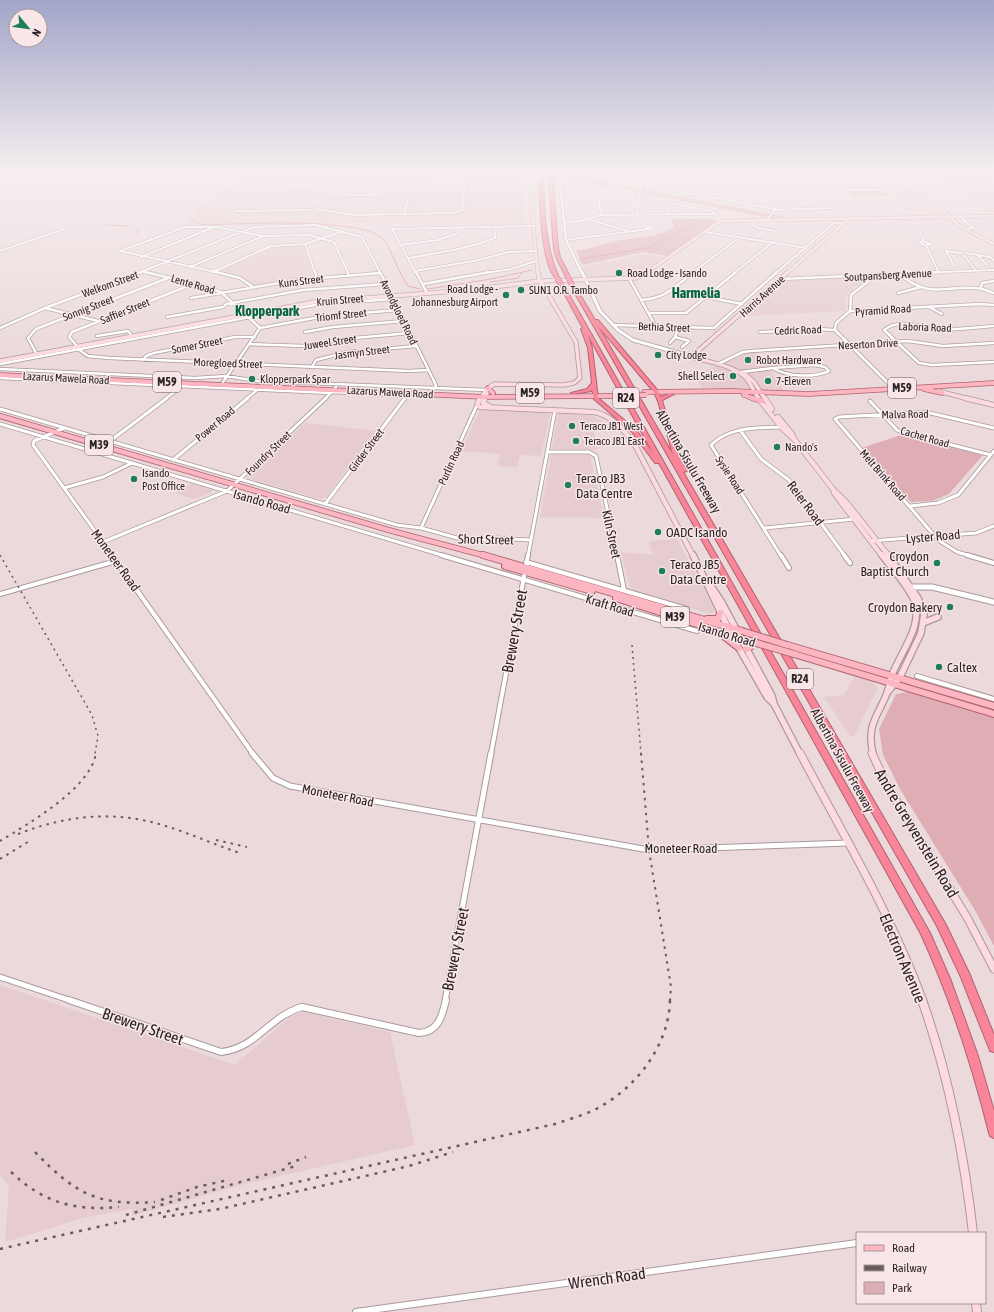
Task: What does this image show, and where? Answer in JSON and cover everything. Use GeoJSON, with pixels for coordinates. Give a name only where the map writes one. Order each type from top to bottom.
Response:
{"type":"FeatureCollection","features":[{"type":"Feature","properties":{"kind":"highway","name":"Albertina Sisulu Freeway"},"geometry":{"type":"LineString","coordinates":[[545,234],[546,248],[550,263],[557,278],[925,933],[940,964],[966,1030],[979,1071],[994,1133]]}},
{"type":"Feature","properties":{"kind":"highway","name":"Albertina Sisulu Freeway"},"geometry":{"type":"LineString","coordinates":[[555,234],[558,257],[571,283],[941,925],[965,975],[994,1048]]}},
{"type":"Feature","properties":{"kind":"highway"},"geometry":{"type":"LineString","coordinates":[[591,317],[657,393],[674,450],[688,480],[688,485]]}},
{"type":"Feature","properties":{"kind":"highway"},"geometry":{"type":"LineString","coordinates":[[582,322],[582,327],[590,348],[595,394],[598,400],[634,431],[668,476]]}},
{"type":"Feature","properties":{"kind":"highway"},"geometry":{"type":"LineString","coordinates":[[573,393],[589,390],[592,388],[594,383]]}},
{"type":"Feature","properties":{"kind":"highway"},"geometry":{"type":"LineString","coordinates":[[660,401],[662,398],[672,394]]}},
{"type":"Feature","properties":{"kind":"main road"},"geometry":{"type":"LineString","coordinates":[[535,234],[536,261],[540,281],[576,343],[579,379],[573,383],[564,385],[500,383],[491,385],[485,392],[482,403],[486,406],[554,410]]}},
{"type":"Feature","properties":{"kind":"main road","name":"Kruin Street"},"geometry":{"type":"LineString","coordinates":[[0,362],[36,353],[77,348],[132,336],[247,316],[314,302],[392,297],[540,281],[629,278],[644,274],[702,234]]}},
{"type":"Feature","properties":{"kind":"main road","name":"Harris Avenue"},"geometry":{"type":"LineString","coordinates":[[691,357],[831,234]]}},
{"type":"Feature","properties":{"kind":"main road"},"geometry":{"type":"LineString","coordinates":[[976,234],[994,244]]}},
{"type":"Feature","properties":{"kind":"main road"},"geometry":{"type":"LineString","coordinates":[[691,357],[719,364],[750,377],[784,427]]}},
{"type":"Feature","properties":{"kind":"main road"},"geometry":{"type":"LineString","coordinates":[[741,372],[762,402],[784,427],[833,489],[860,519],[887,554],[922,605],[924,624],[921,633],[900,677],[892,684]]}},
{"type":"Feature","properties":{"kind":"main road","name":"Lazarus Mawela Road"},"geometry":{"type":"LineString","coordinates":[[0,375],[223,382],[333,390]]}},
{"type":"Feature","properties":{"kind":"main road","name":"Lazarus Mawela Road"},"geometry":{"type":"LineString","coordinates":[[0,375],[333,390],[595,394],[732,392],[756,394]]}},
{"type":"Feature","properties":{"kind":"main road"},"geometry":{"type":"LineString","coordinates":[[223,382],[241,386]]}},
{"type":"Feature","properties":{"kind":"main road","name":"M59"},"geometry":{"type":"LineString","coordinates":[[756,394],[809,394],[994,383]]}},
{"type":"Feature","properties":{"kind":"main road"},"geometry":{"type":"LineString","coordinates":[[943,393],[940,389],[945,385]]}},
{"type":"Feature","properties":{"kind":"main road"},"geometry":{"type":"LineString","coordinates":[[732,392],[747,389],[751,386]]}},
{"type":"Feature","properties":{"kind":"main road"},"geometry":{"type":"LineString","coordinates":[[928,386],[943,393]]}},
{"type":"Feature","properties":{"kind":"main road"},"geometry":{"type":"LineString","coordinates":[[914,388],[994,405]]}},
{"type":"Feature","properties":{"kind":"main road","name":"Lazarus Mawela Road"},"geometry":{"type":"LineString","coordinates":[[485,392],[595,394]]}},
{"type":"Feature","properties":{"kind":"main road","name":"Purlin Road"},"geometry":{"type":"LineString","coordinates":[[477,404],[485,392]]}},
{"type":"Feature","properties":{"kind":"main road","name":"Lazarus Mawela Road"},"geometry":{"type":"LineString","coordinates":[[657,393],[756,394]]}},
{"type":"Feature","properties":{"kind":"main road"},"geometry":{"type":"LineString","coordinates":[[744,395],[762,402]]}},
{"type":"Feature","properties":{"kind":"main road"},"geometry":{"type":"LineString","coordinates":[[477,404],[486,408],[554,410]]}},
{"type":"Feature","properties":{"kind":"main road","name":"Electron Avenue"},"geometry":{"type":"LineString","coordinates":[[554,410],[586,412],[598,415],[620,427],[630,437],[636,445],[706,580],[732,636],[760,678]]}},
{"type":"Feature","properties":{"kind":"main road","name":"Isando Road"},"geometry":{"type":"LineString","coordinates":[[0,416],[392,531],[688,612],[728,628],[900,677],[994,706]]}},
{"type":"Feature","properties":{"kind":"main road"},"geometry":{"type":"LineString","coordinates":[[833,489],[834,493],[870,541],[909,587],[914,601],[916,620],[912,634],[892,675],[892,684]]}},
{"type":"Feature","properties":{"kind":"main road"},"geometry":{"type":"LineString","coordinates":[[881,555],[887,554]]}},
{"type":"Feature","properties":{"kind":"main road","name":"Isando Road"},"geometry":{"type":"LineString","coordinates":[[525,567],[732,636],[994,714]]}},
{"type":"Feature","properties":{"kind":"main road","name":"Electron Avenue"},"geometry":{"type":"LineString","coordinates":[[706,580],[716,593],[748,648],[767,697],[774,704],[848,843],[895,934],[917,986],[948,1081],[964,1155],[973,1232]]}},
{"type":"Feature","properties":{"kind":"main road"},"geometry":{"type":"LineString","coordinates":[[688,612],[715,619],[719,618],[720,613]]}},
{"type":"Feature","properties":{"kind":"main road"},"geometry":{"type":"LineString","coordinates":[[924,624],[928,620],[938,617]]}},
{"type":"Feature","properties":{"kind":"main road"},"geometry":{"type":"LineString","coordinates":[[707,628],[729,639],[739,648]]}},
{"type":"Feature","properties":{"kind":"main road"},"geometry":{"type":"LineString","coordinates":[[748,648],[756,646],[770,647]]}},
{"type":"Feature","properties":{"kind":"main road","name":"Andre Greyvenstein Road"},"geometry":{"type":"LineString","coordinates":[[892,684],[876,714],[871,730],[871,745],[875,760],[886,784],[968,919],[994,969]]}},
{"type":"Feature","properties":{"kind":"street"},"geometry":{"type":"LineString","coordinates":[[0,251],[49,234]]}},
{"type":"Feature","properties":{"kind":"street"},"geometry":{"type":"LineString","coordinates":[[164,234],[122,250],[120,253],[240,278],[253,288]]}},
{"type":"Feature","properties":{"kind":"street"},"geometry":{"type":"LineString","coordinates":[[140,257],[198,234]]}},
{"type":"Feature","properties":{"kind":"street","name":"Welkom Street"},"geometry":{"type":"LineString","coordinates":[[0,328],[45,308],[142,272],[233,234]]}},
{"type":"Feature","properties":{"kind":"street"},"geometry":{"type":"LineString","coordinates":[[255,234],[263,236],[308,235],[334,242],[349,276]]}},
{"type":"Feature","properties":{"kind":"street"},"geometry":{"type":"LineString","coordinates":[[213,272],[271,246],[305,244],[333,234]]}},
{"type":"Feature","properties":{"kind":"street","name":"Avondgloed Road"},"geometry":{"type":"LineString","coordinates":[[353,234],[362,237],[436,386],[434,389]]}},
{"type":"Feature","properties":{"kind":"street"},"geometry":{"type":"LineString","coordinates":[[394,234],[427,293]]}},
{"type":"Feature","properties":{"kind":"street"},"geometry":{"type":"LineString","coordinates":[[400,245],[448,237],[455,234]]}},
{"type":"Feature","properties":{"kind":"street"},"geometry":{"type":"LineString","coordinates":[[408,258],[460,249],[495,238],[495,234]]}},
{"type":"Feature","properties":{"kind":"street"},"geometry":{"type":"LineString","coordinates":[[565,234],[566,240],[600,311],[621,333],[634,340],[691,357]]}},
{"type":"Feature","properties":{"kind":"street"},"geometry":{"type":"LineString","coordinates":[[566,240],[607,234]]}},
{"type":"Feature","properties":{"kind":"street"},"geometry":{"type":"LineString","coordinates":[[721,234],[806,248]]}},
{"type":"Feature","properties":{"kind":"street"},"geometry":{"type":"LineString","coordinates":[[706,297],[742,304],[821,234]]}},
{"type":"Feature","properties":{"kind":"street"},"geometry":{"type":"LineString","coordinates":[[921,234],[924,241]]}},
{"type":"Feature","properties":{"kind":"street"},"geometry":{"type":"LineString","coordinates":[[189,267],[263,236]]}},
{"type":"Feature","properties":{"kind":"street"},"geometry":{"type":"LineString","coordinates":[[641,300],[663,296],[740,237]]}},
{"type":"Feature","properties":{"kind":"street"},"geometry":{"type":"LineString","coordinates":[[924,241],[932,244],[926,245],[919,243],[924,241]]}},
{"type":"Feature","properties":{"kind":"street"},"geometry":{"type":"LineString","coordinates":[[649,313],[685,313],[773,242]]}},
{"type":"Feature","properties":{"kind":"street"},"geometry":{"type":"LineString","coordinates":[[305,244],[317,278]]}},
{"type":"Feature","properties":{"kind":"street"},"geometry":{"type":"LineString","coordinates":[[926,245],[939,273]]}},
{"type":"Feature","properties":{"kind":"street"},"geometry":{"type":"LineString","coordinates":[[415,271],[481,260],[508,252],[535,251]]}},
{"type":"Feature","properties":{"kind":"street"},"geometry":{"type":"LineString","coordinates":[[954,266],[946,251],[978,255],[994,260]]}},
{"type":"Feature","properties":{"kind":"street"},"geometry":{"type":"LineString","coordinates":[[963,253],[972,266],[978,271]]}},
{"type":"Feature","properties":{"kind":"street"},"geometry":{"type":"LineString","coordinates":[[978,255],[987,265]]}},
{"type":"Feature","properties":{"kind":"street"},"geometry":{"type":"LineString","coordinates":[[423,284],[511,269],[536,261]]}},
{"type":"Feature","properties":{"kind":"street","name":"Soutpansberg Avenue"},"geometry":{"type":"LineString","coordinates":[[781,279],[994,270]]}},
{"type":"Feature","properties":{"kind":"street","name":"Lente Road"},"geometry":{"type":"LineString","coordinates":[[142,272],[194,284],[222,293],[260,328]]}},
{"type":"Feature","properties":{"kind":"street","name":"Kuns Street"},"geometry":{"type":"LineString","coordinates":[[191,298],[297,280],[380,273]]}},
{"type":"Feature","properties":{"kind":"street"},"geometry":{"type":"LineString","coordinates":[[899,275],[908,282],[935,291],[980,289],[994,293]]}},
{"type":"Feature","properties":{"kind":"street"},"geometry":{"type":"LineString","coordinates":[[850,311],[851,295],[874,276]]}},
{"type":"Feature","properties":{"kind":"street","name":"Sonnig Street"},"geometry":{"type":"LineString","coordinates":[[36,353],[28,340],[30,334],[36,329],[71,314],[168,278]]}},
{"type":"Feature","properties":{"kind":"street"},"geometry":{"type":"LineString","coordinates":[[629,278],[656,327]]}},
{"type":"Feature","properties":{"kind":"street"},"geometry":{"type":"LineString","coordinates":[[980,289],[982,283],[994,281]]}},
{"type":"Feature","properties":{"kind":"street","name":"Saffier Street"},"geometry":{"type":"LineString","coordinates":[[77,348],[70,338],[70,334],[99,321],[194,284]]}},
{"type":"Feature","properties":{"kind":"street"},"geometry":{"type":"LineString","coordinates":[[167,317],[223,307],[226,304],[303,290],[385,284]]}},
{"type":"Feature","properties":{"kind":"street"},"geometry":{"type":"LineString","coordinates":[[898,293],[921,287]]}},
{"type":"Feature","properties":{"kind":"street","name":"Bethia Street"},"geometry":{"type":"LineString","coordinates":[[613,325],[709,329],[714,327],[742,304]]}},
{"type":"Feature","properties":{"kind":"street","name":"Pyramid Road"},"geometry":{"type":"LineString","coordinates":[[835,330],[836,323],[850,311],[929,306],[980,304],[994,305]]}},
{"type":"Feature","properties":{"kind":"street"},"geometry":{"type":"LineString","coordinates":[[929,306],[936,312],[942,314]]}},
{"type":"Feature","properties":{"kind":"street"},"geometry":{"type":"LineString","coordinates":[[45,308],[99,321]]}},
{"type":"Feature","properties":{"kind":"street","name":"Triomf Street"},"geometry":{"type":"LineString","coordinates":[[260,328],[325,316],[398,310]]}},
{"type":"Feature","properties":{"kind":"street","name":"Kruin Street"},"geometry":{"type":"LineString","coordinates":[[0,362],[247,316]]}},
{"type":"Feature","properties":{"kind":"street"},"geometry":{"type":"LineString","coordinates":[[305,332],[333,327],[404,321]]}},
{"type":"Feature","properties":{"kind":"street","name":"Laboria Road"},"geometry":{"type":"LineString","coordinates":[[994,326],[942,329],[908,324],[888,326],[884,331],[921,364],[930,366],[994,362]]}},
{"type":"Feature","properties":{"kind":"street"},"geometry":{"type":"LineString","coordinates":[[670,343],[675,337],[678,327]]}},
{"type":"Feature","properties":{"kind":"street"},"geometry":{"type":"LineString","coordinates":[[223,382],[260,328]]}},
{"type":"Feature","properties":{"kind":"street","name":"Cedric Road"},"geometry":{"type":"LineString","coordinates":[[760,332],[817,329],[835,330]]}},
{"type":"Feature","properties":{"kind":"street"},"geometry":{"type":"LineString","coordinates":[[97,336],[128,330],[132,336]]}},
{"type":"Feature","properties":{"kind":"street"},"geometry":{"type":"LineString","coordinates":[[835,330],[890,385]]}},
{"type":"Feature","properties":{"kind":"street","name":"Juweel Street"},"geometry":{"type":"LineString","coordinates":[[250,344],[305,346],[343,339],[410,333]]}},
{"type":"Feature","properties":{"kind":"street","name":"Somer Street"},"geometry":{"type":"LineString","coordinates":[[142,360],[151,353],[235,338],[255,337]]}},
{"type":"Feature","properties":{"kind":"street"},"geometry":{"type":"LineString","coordinates":[[675,337],[689,341],[682,347]]}},
{"type":"Feature","properties":{"kind":"street","name":"Neserton Drive"},"geometry":{"type":"LineString","coordinates":[[719,364],[745,351],[896,342],[913,342],[943,346],[994,343]]}},
{"type":"Feature","properties":{"kind":"street","name":"Jasmyn Street"},"geometry":{"type":"LineString","coordinates":[[312,367],[316,360],[322,357],[354,352],[416,346]]}},
{"type":"Feature","properties":{"kind":"street","name":"Moregloed Street"},"geometry":{"type":"LineString","coordinates":[[77,348],[82,354],[90,356],[142,360],[409,371],[428,370]]}},
{"type":"Feature","properties":{"kind":"street"},"geometry":{"type":"LineString","coordinates":[[741,372],[772,368],[819,366],[826,367],[829,371],[823,373],[786,374],[772,368]]}},
{"type":"Feature","properties":{"kind":"street"},"geometry":{"type":"LineString","coordinates":[[0,369],[188,378],[226,376],[257,381],[485,392]]}},
{"type":"Feature","properties":{"kind":"street"},"geometry":{"type":"LineString","coordinates":[[0,375],[182,386],[333,390]]}},
{"type":"Feature","properties":{"kind":"street"},"geometry":{"type":"LineString","coordinates":[[110,441],[182,386]]}},
{"type":"Feature","properties":{"kind":"street","name":"Power Road"},"geometry":{"type":"LineString","coordinates":[[173,460],[257,389]]}},
{"type":"Feature","properties":{"kind":"street","name":"Girder Street"},"geometry":{"type":"LineString","coordinates":[[325,504],[406,396],[333,390]]}},
{"type":"Feature","properties":{"kind":"street","name":"Foundry Street"},"geometry":{"type":"LineString","coordinates":[[102,542],[226,491],[241,479],[333,390]]}},
{"type":"Feature","properties":{"kind":"street","name":"Cachet Road"},"geometry":{"type":"LineString","coordinates":[[870,401],[897,430],[903,433],[991,455]]}},
{"type":"Feature","properties":{"kind":"street","name":"Purlin Road"},"geometry":{"type":"LineString","coordinates":[[420,528],[462,441],[477,404]]}},
{"type":"Feature","properties":{"kind":"street","name":"Isando Road"},"geometry":{"type":"LineString","coordinates":[[0,409],[397,525],[420,528]]}},
{"type":"Feature","properties":{"kind":"street","name":"Brewery Street"},"geometry":{"type":"LineString","coordinates":[[0,977],[221,1052],[228,1052],[241,1048],[282,1014],[294,1008],[302,1007],[419,1033],[425,1033],[434,1029],[441,1017],[480,821],[554,410]]}},
{"type":"Feature","properties":{"kind":"street","name":"Malva Road"},"geometry":{"type":"LineString","coordinates":[[839,417],[926,412],[994,428]]}},
{"type":"Feature","properties":{"kind":"street","name":"Melt Brink Road"},"geometry":{"type":"LineString","coordinates":[[839,417],[835,419],[836,421],[942,544],[954,551],[994,563]]}},
{"type":"Feature","properties":{"kind":"street","name":"Isando Road"},"geometry":{"type":"LineString","coordinates":[[0,424],[524,579]]}},
{"type":"Feature","properties":{"kind":"street","name":"Sysie Road"},"geometry":{"type":"LineString","coordinates":[[784,427],[740,430],[728,434],[712,445],[789,568]]}},
{"type":"Feature","properties":{"kind":"street","name":"Moneteer Road"},"geometry":{"type":"LineString","coordinates":[[64,428],[34,441],[32,446],[64,488],[247,746],[269,774],[278,781],[290,786],[649,850],[848,843]]}},
{"type":"Feature","properties":{"kind":"street","name":"Reier Road"},"geometry":{"type":"LineString","coordinates":[[740,430],[761,460],[789,480],[850,563]]}},
{"type":"Feature","properties":{"kind":"street"},"geometry":{"type":"LineString","coordinates":[[910,506],[935,503],[955,496],[961,492],[994,451]]}},
{"type":"Feature","properties":{"kind":"street","name":"Kiln Street"},"geometry":{"type":"LineString","coordinates":[[547,452],[586,452],[595,455],[624,590]]}},
{"type":"Feature","properties":{"kind":"street"},"geometry":{"type":"LineString","coordinates":[[64,488],[103,477],[132,463]]}},
{"type":"Feature","properties":{"kind":"street"},"geometry":{"type":"LineString","coordinates":[[765,528],[860,519]]}},
{"type":"Feature","properties":{"kind":"street","name":"Lyster Road"},"geometry":{"type":"LineString","coordinates":[[870,541],[976,533],[994,526]]}},
{"type":"Feature","properties":{"kind":"street","name":"Short Street"},"geometry":{"type":"LineString","coordinates":[[420,528],[468,541],[497,538],[530,540]]}},
{"type":"Feature","properties":{"kind":"street"},"geometry":{"type":"LineString","coordinates":[[0,594],[116,561]]}},
{"type":"Feature","properties":{"kind":"street"},"geometry":{"type":"LineString","coordinates":[[525,567],[624,590],[688,612]]}},
{"type":"Feature","properties":{"kind":"street","name":"Kraft Road"},"geometry":{"type":"LineString","coordinates":[[524,579],[697,631]]}},
{"type":"Feature","properties":{"kind":"street"},"geometry":{"type":"LineString","coordinates":[[909,587],[932,587],[994,602]]}},
{"type":"Feature","properties":{"kind":"street"},"geometry":{"type":"LineString","coordinates":[[917,676],[994,699]]}},
{"type":"Feature","properties":{"kind":"street","name":"Wrench Road"},"geometry":{"type":"LineString","coordinates":[[356,1312],[856,1243]]}},
{"type":"Feature","properties":{"kind":"shaded area"},"geometry":{"type":"Polygon","coordinates":[[[305,245],[315,278],[251,288],[239,277],[213,272],[271,246],[305,245]]]}},
{"type":"Feature","properties":{"kind":"shaded area"},"geometry":{"type":"Polygon","coordinates":[[[643,254],[665,257],[635,277],[588,278],[583,267],[643,254]]]}},
{"type":"Feature","properties":{"kind":"shaded area"},"geometry":{"type":"Polygon","coordinates":[[[869,277],[846,295],[845,311],[747,316],[786,281],[869,277]]]}},
{"type":"Feature","properties":{"kind":"shaded area"},"geometry":{"type":"Polygon","coordinates":[[[748,352],[756,352],[763,360],[774,359],[780,366],[769,367],[784,391],[760,391],[757,387],[733,389],[703,388],[697,381],[704,371],[748,352]]]}},
{"type":"Feature","properties":{"kind":"shaded area"},"geometry":{"type":"Polygon","coordinates":[[[480,410],[546,412],[550,414],[541,456],[520,455],[517,467],[497,466],[501,454],[461,451],[480,410]]]}},
{"type":"Feature","properties":{"kind":"shaded area"},"geometry":{"type":"Polygon","coordinates":[[[558,414],[592,415],[604,422],[592,423],[598,450],[552,448],[558,414]]]}},
{"type":"Feature","properties":{"kind":"shaded area"},"geometry":{"type":"Polygon","coordinates":[[[305,423],[376,431],[326,497],[320,499],[251,479],[249,476],[305,423]]]}},
{"type":"Feature","properties":{"kind":"shaded area"},"geometry":{"type":"Polygon","coordinates":[[[586,454],[590,456],[604,518],[540,517],[551,455],[586,454]]]}},
{"type":"Feature","properties":{"kind":"shaded area"},"geometry":{"type":"Polygon","coordinates":[[[192,483],[212,489],[212,492],[194,499],[175,493],[192,483]]]}},
{"type":"Feature","properties":{"kind":"shaded area","name":"Teraco JB5 Data Centre"},"geometry":{"type":"Polygon","coordinates":[[[677,539],[716,612],[710,614],[634,591],[630,587],[621,552],[653,555],[649,541],[677,539]]]}},
{"type":"Feature","properties":{"kind":"shaded area"},"geometry":{"type":"Polygon","coordinates":[[[855,676],[871,681],[878,688],[854,736],[850,736],[824,697],[844,695],[855,676]]]}},
{"type":"Feature","properties":{"kind":"shaded area"},"geometry":{"type":"Polygon","coordinates":[[[0,985],[235,1065],[292,1015],[304,1012],[390,1032],[415,1145],[237,1186],[132,1216],[132,1209],[83,1218],[5,1242],[9,1186],[0,1175],[0,985]]]}},
{"type":"Feature","properties":{"kind":"green space"},"geometry":{"type":"Polygon","coordinates":[[[658,234],[697,234],[667,256],[643,252],[582,265],[576,250],[621,240],[658,234]]]}},
{"type":"Feature","properties":{"kind":"green space"},"geometry":{"type":"Polygon","coordinates":[[[901,435],[983,455],[949,494],[932,501],[911,502],[862,448],[901,435]]]}},
{"type":"Feature","properties":{"kind":"green space"},"geometry":{"type":"Polygon","coordinates":[[[908,692],[994,717],[994,946],[976,912],[900,789],[883,755],[879,729],[896,694],[908,692]]]}},
{"type":"Feature","properties":{"kind":"waterway"},"geometry":{"type":"LineString","coordinates":[[375,234],[382,238],[385,242],[408,286],[420,289]]}},
{"type":"Feature","properties":{"kind":"waterway"},"geometry":{"type":"LineString","coordinates":[[581,259],[647,248],[673,234]]}},
{"type":"Feature","properties":{"kind":"waterway"},"geometry":{"type":"LineString","coordinates":[[522,272],[532,270]]}},
{"type":"Feature","properties":{"kind":"waterway"},"geometry":{"type":"LineString","coordinates":[[428,289],[491,279],[522,272]]}},
{"type":"Feature","properties":{"kind":"waterway"},"geometry":{"type":"LineString","coordinates":[[490,282],[518,278],[522,272]]}},
{"type":"Feature","properties":{"kind":"railway"},"geometry":{"type":"LineString","coordinates":[[0,555],[92,715],[98,736],[95,754]]}},
{"type":"Feature","properties":{"kind":"railway"},"geometry":{"type":"LineString","coordinates":[[632,645],[641,754]]}},
{"type":"Feature","properties":{"kind":"railway"},"geometry":{"type":"LineString","coordinates":[[0,841],[57,804],[71,792],[92,766],[96,753]]}},
{"type":"Feature","properties":{"kind":"railway"},"geometry":{"type":"LineString","coordinates":[[641,753],[649,850],[671,987],[670,1001]]}},
{"type":"Feature","properties":{"kind":"railway"},"geometry":{"type":"LineString","coordinates":[[18,834],[65,820],[98,816],[131,818],[159,824],[240,853]]}},
{"type":"Feature","properties":{"kind":"railway"},"geometry":{"type":"LineString","coordinates":[[0,859],[31,840]]}},
{"type":"Feature","properties":{"kind":"railway"},"geometry":{"type":"LineString","coordinates":[[216,840],[247,847]]}},
{"type":"Feature","properties":{"kind":"railway"},"geometry":{"type":"LineString","coordinates":[[0,1249],[555,1124],[582,1115],[598,1108],[626,1089],[648,1063],[664,1033],[670,1000]]}},
{"type":"Feature","properties":{"kind":"railway"},"geometry":{"type":"LineString","coordinates":[[35,1152],[62,1178],[88,1194],[117,1202],[155,1202]]}},
{"type":"Feature","properties":{"kind":"railway"},"geometry":{"type":"LineString","coordinates":[[163,1217],[220,1209],[409,1166],[453,1152]]}},
{"type":"Feature","properties":{"kind":"railway"},"geometry":{"type":"LineString","coordinates":[[288,1164],[306,1157]]}},
{"type":"Feature","properties":{"kind":"railway"},"geometry":{"type":"LineString","coordinates":[[126,1215],[296,1166]]}},
{"type":"Feature","properties":{"kind":"railway"},"geometry":{"type":"LineString","coordinates":[[11,1172],[35,1191],[60,1203],[88,1208],[119,1207]]}},
{"type":"Feature","properties":{"kind":"railway"},"geometry":{"type":"LineString","coordinates":[[161,1200],[197,1187],[228,1180]]}},
{"type":"Feature","properties":{"kind":"place","name":"Road Lodge - Isando"},"geometry":{"type":"Point","coordinates":[619,273]}},
{"type":"Feature","properties":{"kind":"place","name":"SUN1 O.R. Tambo"},"geometry":{"type":"Point","coordinates":[521,290]}},
{"type":"Feature","properties":{"kind":"place","name":"Road Lodge - Johannesburg Airport"},"geometry":{"type":"Point","coordinates":[506,295]}},
{"type":"Feature","properties":{"kind":"place","name":"City Lodge"},"geometry":{"type":"Point","coordinates":[658,355]}},
{"type":"Feature","properties":{"kind":"place","name":"Robot Hardware"},"geometry":{"type":"Point","coordinates":[748,360]}},
{"type":"Feature","properties":{"kind":"place","name":"Shell Select"},"geometry":{"type":"Point","coordinates":[733,376]}},
{"type":"Feature","properties":{"kind":"place","name":"Klopperpark Spar"},"geometry":{"type":"Point","coordinates":[252,379]}},
{"type":"Feature","properties":{"kind":"place","name":"7-Eleven"},"geometry":{"type":"Point","coordinates":[768,381]}},
{"type":"Feature","properties":{"kind":"place","name":"Teraco JB1 West"},"geometry":{"type":"Point","coordinates":[572,426]}},
{"type":"Feature","properties":{"kind":"place","name":"Teraco JB1 East"},"geometry":{"type":"Point","coordinates":[576,441]}},
{"type":"Feature","properties":{"kind":"place","name":"Nando's"},"geometry":{"type":"Point","coordinates":[777,447]}},
{"type":"Feature","properties":{"kind":"place","name":"Isando Post Office"},"geometry":{"type":"Point","coordinates":[134,479]}},
{"type":"Feature","properties":{"kind":"place","name":"Teraco JB3 Data Centre"},"geometry":{"type":"Point","coordinates":[568,485]}},
{"type":"Feature","properties":{"kind":"place","name":"OADC Isando"},"geometry":{"type":"Point","coordinates":[658,532]}},
{"type":"Feature","properties":{"kind":"place","name":"Croydon Baptist Church"},"geometry":{"type":"Point","coordinates":[937,563]}},
{"type":"Feature","properties":{"kind":"place","name":"Teraco JB5 Data Centre"},"geometry":{"type":"Point","coordinates":[662,571]}},
{"type":"Feature","properties":{"kind":"place","name":"Croydon Bakery"},"geometry":{"type":"Point","coordinates":[950,607]}},
{"type":"Feature","properties":{"kind":"place","name":"Caltex"},"geometry":{"type":"Point","coordinates":[939,667]}},
{"type":"Feature","properties":{"kind":"district","name":"Harmelia"},"geometry":{"type":"Point","coordinates":[696,293]}},
{"type":"Feature","properties":{"kind":"district","name":"Klopperpark"},"geometry":{"type":"Point","coordinates":[267,311]}}]}
